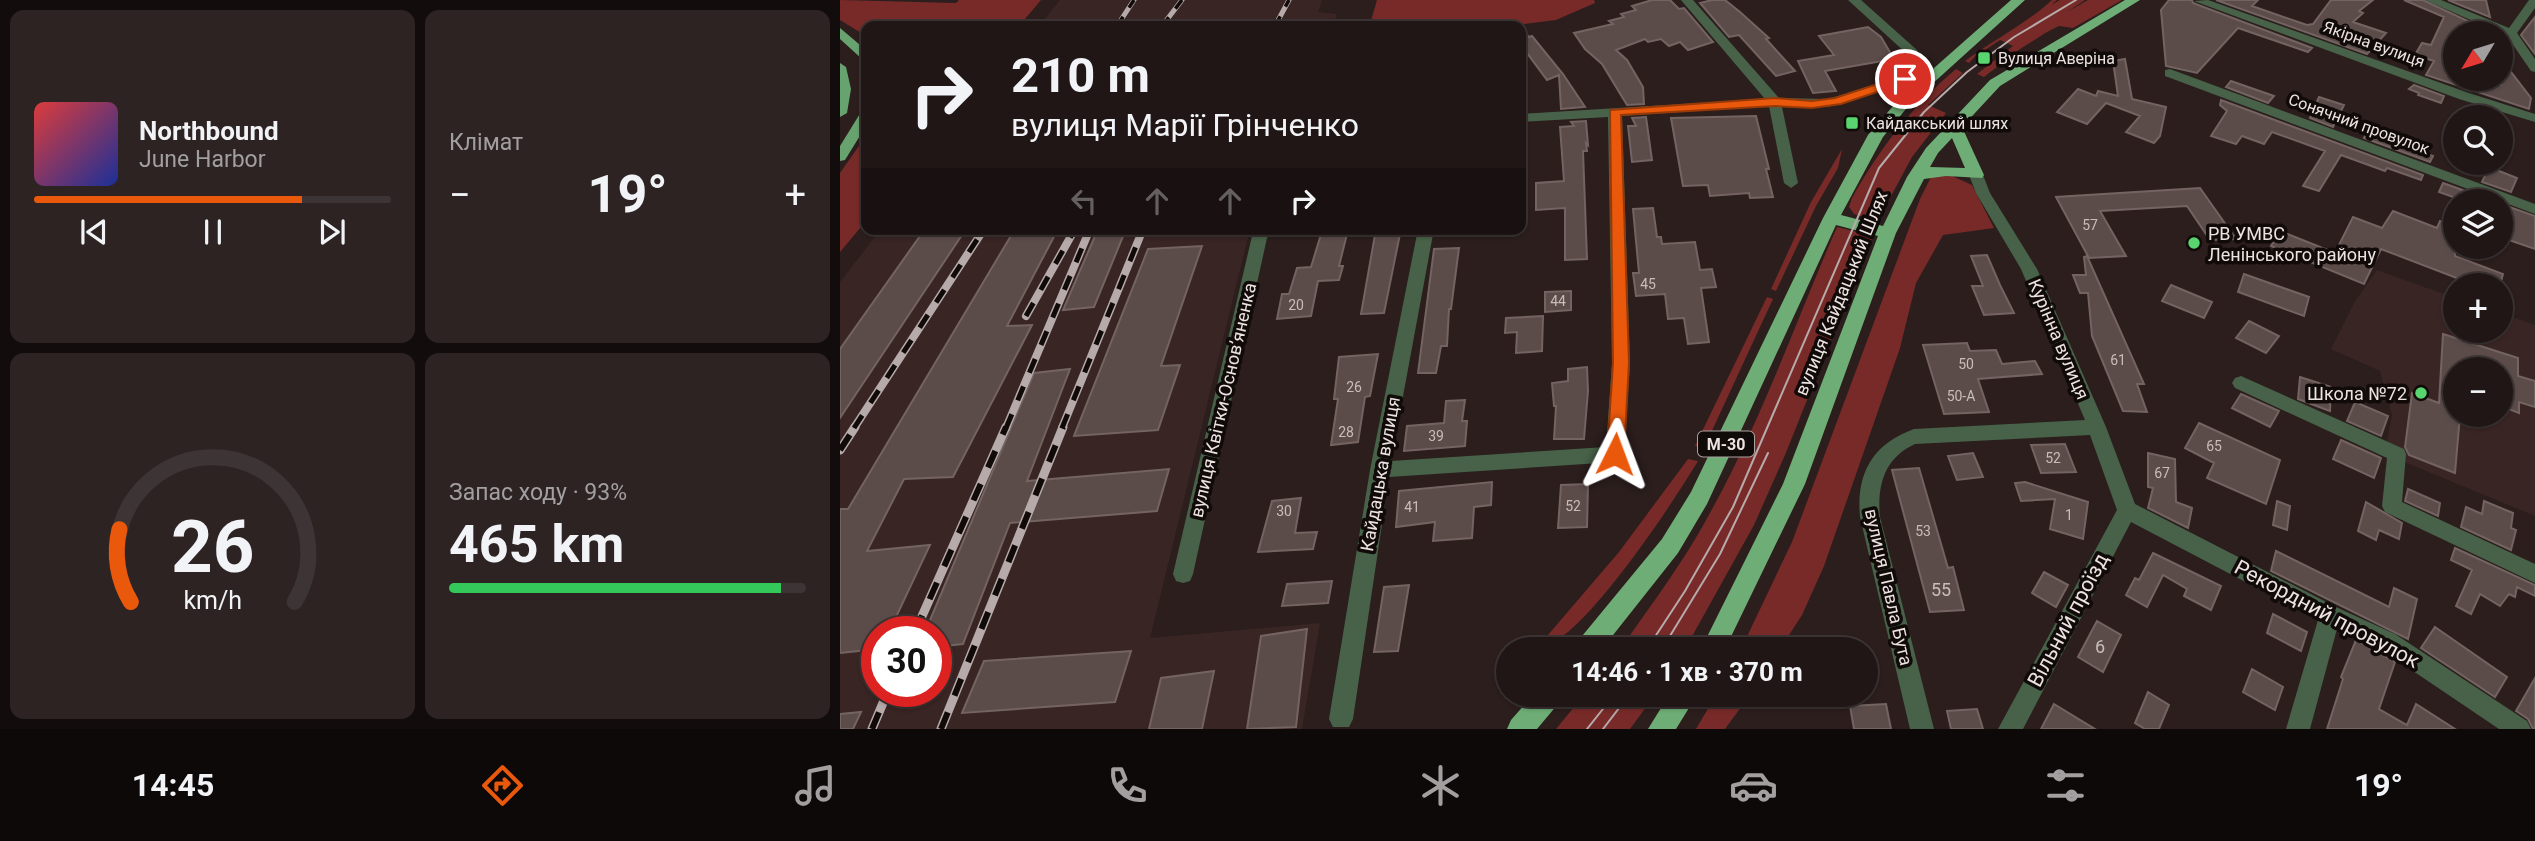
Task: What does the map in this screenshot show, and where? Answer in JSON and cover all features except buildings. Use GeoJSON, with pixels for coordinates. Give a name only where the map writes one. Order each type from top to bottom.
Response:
{"type":"FeatureCollection","features":[{"type":"Feature","properties":{"kind":"highway","name":"вулиця Кайдацький Шлях"},"geometry":{"type":"LineString","coordinates":[[1597,637],[1670,546],[1699,498],[1831,218],[1876,135],[1924,84],[2019,0]]}},
{"type":"Feature","properties":{"kind":"highway","name":"вулиця Кайдацький Шлях"},"geometry":{"type":"LineString","coordinates":[[1719,637],[1794,484],[1888,233],[1931,151],[1995,83],[2134,0]]}},
{"type":"Feature","properties":{"kind":"highway"},"geometry":{"type":"LineString","coordinates":[[1954,125],[1976,175]]}},
{"type":"Feature","properties":{"kind":"highway"},"geometry":{"type":"LineString","coordinates":[[1915,177],[1932,170],[1948,169],[1976,175]]}},
{"type":"Feature","properties":{"kind":"highway"},"geometry":{"type":"LineString","coordinates":[[1831,218],[1888,233]]}},
{"type":"Feature","properties":{"kind":"highway"},"geometry":{"type":"LineString","coordinates":[[1520,729],[1539,707]]}},
{"type":"Feature","properties":{"kind":"highway"},"geometry":{"type":"LineString","coordinates":[[1661,729],[1676,707]]}},
{"type":"Feature","properties":{"kind":"main road"},"geometry":{"type":"LineString","coordinates":[[840,32],[861,52]]}},
{"type":"Feature","properties":{"kind":"main road"},"geometry":{"type":"LineString","coordinates":[[840,67],[844,89],[840,113]]}},
{"type":"Feature","properties":{"kind":"main road"},"geometry":{"type":"LineString","coordinates":[[840,157],[861,124]]}},
{"type":"Feature","properties":{"kind":"street"},"geometry":{"type":"LineString","coordinates":[[1687,0],[1775,102],[1776,118],[1791,183]]}},
{"type":"Feature","properties":{"kind":"street"},"geometry":{"type":"LineString","coordinates":[[1854,0],[1913,53],[1915,72],[1924,84]]}},
{"type":"Feature","properties":{"kind":"street"},"geometry":{"type":"LineString","coordinates":[[2431,0],[2482,21]]}},
{"type":"Feature","properties":{"kind":"street"},"geometry":{"type":"LineString","coordinates":[[2513,30],[2535,0]]}},
{"type":"Feature","properties":{"kind":"street","name":"Якірна вулиця"},"geometry":{"type":"LineString","coordinates":[[2200,1],[2464,96],[2535,118]]}},
{"type":"Feature","properties":{"kind":"street"},"geometry":{"type":"LineString","coordinates":[[2513,36],[2535,68]]}},
{"type":"Feature","properties":{"kind":"street","name":"Сонячний провулок"},"geometry":{"type":"LineString","coordinates":[[2170,73],[2535,209]]}},
{"type":"Feature","properties":{"kind":"street"},"geometry":{"type":"LineString","coordinates":[[1526,118],[1775,102],[1812,105],[1836,101],[1905,79],[1924,84]]}},
{"type":"Feature","properties":{"kind":"street"},"geometry":{"type":"LineString","coordinates":[[1380,470],[1615,454],[1621,363],[1615,112]]}},
{"type":"Feature","properties":{"kind":"street","name":"Курінна вулиця"},"geometry":{"type":"LineString","coordinates":[[1976,175],[1983,193],[2029,269],[2097,427],[2127,510]]}},
{"type":"Feature","properties":{"kind":"street","name":"вулиця Квітки-Основʼяненка"},"geometry":{"type":"LineString","coordinates":[[1183,574],[1261,235]]}},
{"type":"Feature","properties":{"kind":"street","name":"Кайдацька вулиця"},"geometry":{"type":"LineString","coordinates":[[1340,719],[1380,470],[1425,235]]}},
{"type":"Feature","properties":{"kind":"street"},"geometry":{"type":"LineString","coordinates":[[2241,383],[2397,454],[2392,506],[2535,574]]}},
{"type":"Feature","properties":{"kind":"street","name":"вулиця Павла Бута"},"geometry":{"type":"LineString","coordinates":[[1922,729],[1873,530],[1869,496],[1877,466],[1887,450],[1898,442],[1914,437],[2097,427]]}},
{"type":"Feature","properties":{"kind":"street","name":"Рекордний провулок"},"geometry":{"type":"LineString","coordinates":[[2127,510],[2330,615],[2387,641],[2519,729]]}},
{"type":"Feature","properties":{"kind":"street","name":"Вільний проїзд"},"geometry":{"type":"LineString","coordinates":[[2010,729],[2127,510]]}},
{"type":"Feature","properties":{"kind":"street"},"geometry":{"type":"LineString","coordinates":[[2298,729],[2330,615]]}},
{"type":"Feature","properties":{"kind":"shaded area"},"geometry":{"type":"Polygon","coordinates":[[[840,0],[956,3],[959,0],[1041,0],[1023,21],[861,21],[861,33],[840,20],[840,0]]]}},
{"type":"Feature","properties":{"kind":"shaded area"},"geometry":{"type":"Polygon","coordinates":[[[1060,0],[1322,0],[1318,12],[1337,14],[1335,21],[1043,21],[1060,0]]]}},
{"type":"Feature","properties":{"kind":"shaded area"},"geometry":{"type":"Polygon","coordinates":[[[1377,0],[1594,0],[1595,3],[1556,20],[1526,24],[1526,21],[1371,21],[1377,0]]]}},
{"type":"Feature","properties":{"kind":"shaded area"},"geometry":{"type":"Polygon","coordinates":[[[2052,0],[2057,0],[2051,5],[2060,0],[2085,0],[2067,12],[2088,0],[2122,0],[2073,28],[2059,26],[2047,32],[1984,77],[1977,74],[2013,46],[2000,40],[1985,50],[1982,49],[2052,0]]]}},
{"type":"Feature","properties":{"kind":"shaded area"},"geometry":{"type":"Polygon","coordinates":[[[1982,49],[1969,63],[1965,61],[1976,53],[1982,49]]]}},
{"type":"Feature","properties":{"kind":"shaded area"},"geometry":{"type":"Polygon","coordinates":[[[1956,69],[1963,73],[1928,105],[1946,113],[1912,157],[1882,213],[1867,218],[1854,214],[1849,207],[1852,198],[1874,162],[1911,113],[1956,69]]]}},
{"type":"Feature","properties":{"kind":"shaded area"},"geometry":{"type":"Polygon","coordinates":[[[861,143],[861,227],[840,252],[840,173],[861,143]]]}},
{"type":"Feature","properties":{"kind":"shaded area"},"geometry":{"type":"Polygon","coordinates":[[[1842,149],[1838,168],[1816,206],[1776,291],[1771,289],[1811,202],[1842,149]]]}},
{"type":"Feature","properties":{"kind":"shaded area"},"geometry":{"type":"Polygon","coordinates":[[[1950,175],[1972,185],[1994,228],[1943,235],[1916,283],[1900,348],[1824,566],[1802,615],[1788,637],[1747,637],[1792,542],[1920,199],[1931,177],[1950,175]]]}},
{"type":"Feature","properties":{"kind":"shaded area"},"geometry":{"type":"Polygon","coordinates":[[[1837,227],[1873,236],[1754,525],[1692,637],[1629,637],[1668,582],[1711,511],[1762,406],[1837,227]]]}},
{"type":"Feature","properties":{"kind":"shaded area"},"geometry":{"type":"Polygon","coordinates":[[[876,235],[1249,235],[1150,638],[1320,623],[1302,729],[840,729],[840,282],[876,235]]]}},
{"type":"Feature","properties":{"kind":"shaded area","name":"Школа №72"},"geometry":{"type":"Polygon","coordinates":[[[2377,270],[2443,294],[2443,343],[2513,343],[2513,317],[2535,325],[2535,516],[2385,454],[2392,415],[2380,371],[2331,349],[2354,303],[2377,270]]]}},
{"type":"Feature","properties":{"kind":"shaded area"},"geometry":{"type":"Polygon","coordinates":[[[1767,297],[1773,299],[1704,448],[1695,446],[1767,297]]]}},
{"type":"Feature","properties":{"kind":"shaded area"},"geometry":{"type":"Polygon","coordinates":[[[1688,459],[1698,461],[1648,537],[1600,599],[1576,625],[1560,637],[1546,637],[1619,552],[1688,459]]]}},
{"type":"Feature","properties":{"kind":"shaded area"},"geometry":{"type":"Polygon","coordinates":[[[1574,707],[1646,707],[1630,729],[1556,729],[1574,707]]]}},
{"type":"Feature","properties":{"kind":"shaded area"},"geometry":{"type":"Polygon","coordinates":[[[1709,707],[1741,707],[1725,729],[1696,729],[1709,707]]]}},
{"type":"Feature","properties":{"kind":"tram line"},"geometry":{"type":"LineString","coordinates":[[1655,637],[1685,591],[1733,507],[1879,168],[1924,112],[1967,72],[2014,37],[2076,0]]}},
{"type":"Feature","properties":{"kind":"tram line"},"geometry":{"type":"LineString","coordinates":[[1669,637],[1720,554],[1768,453]]}},
{"type":"Feature","properties":{"kind":"tram line"},"geometry":{"type":"LineString","coordinates":[[1587,729],[1604,707]]}},
{"type":"Feature","properties":{"kind":"tram line"},"geometry":{"type":"LineString","coordinates":[[1603,729],[1620,707]]}},
{"type":"Feature","properties":{"kind":"railway"},"geometry":{"type":"LineString","coordinates":[[1120,21],[1134,0]]}},
{"type":"Feature","properties":{"kind":"railway"},"geometry":{"type":"LineString","coordinates":[[1166,21],[1182,0]]}},
{"type":"Feature","properties":{"kind":"railway"},"geometry":{"type":"LineString","coordinates":[[1278,21],[1289,0]]}},
{"type":"Feature","properties":{"kind":"railway"},"geometry":{"type":"LineString","coordinates":[[854,428],[980,235]]}},
{"type":"Feature","properties":{"kind":"railway"},"geometry":{"type":"LineString","coordinates":[[1026,316],[1072,235]]}},
{"type":"Feature","properties":{"kind":"railway"},"geometry":{"type":"LineString","coordinates":[[1006,428],[1087,235]]}},
{"type":"Feature","properties":{"kind":"railway"},"geometry":{"type":"LineString","coordinates":[[1062,428],[1141,235]]}},
{"type":"Feature","properties":{"kind":"railway"},"geometry":{"type":"LineString","coordinates":[[840,450],[855,427]]}},
{"type":"Feature","properties":{"kind":"railway"},"geometry":{"type":"LineString","coordinates":[[922,616],[1006,427]]}},
{"type":"Feature","properties":{"kind":"railway"},"geometry":{"type":"LineString","coordinates":[[941,729],[1063,427]]}},
{"type":"Feature","properties":{"kind":"railway"},"geometry":{"type":"LineString","coordinates":[[872,729],[881,707]]}},
{"type":"Feature","properties":{"kind":"place","name":"Вулиця Аверіна"},"geometry":{"type":"Point","coordinates":[1984,58]}},
{"type":"Feature","properties":{"kind":"place","name":"Кайдакський шлях"},"geometry":{"type":"Point","coordinates":[1852,123]}},
{"type":"Feature","properties":{"kind":"place","name":"РВ УМВС Ленінського району"},"geometry":{"type":"Point","coordinates":[2194,243]}},
{"type":"Feature","properties":{"kind":"place","name":"Школа №72"},"geometry":{"type":"Point","coordinates":[2421,393]}},
{"type":"Feature","properties":{"kind":"route"},"geometry":{"type":"LineString","coordinates":[[1615,454],[1621,363],[1615,112],[1775,102],[1812,105],[1836,101],[1905,79]]}}]}
